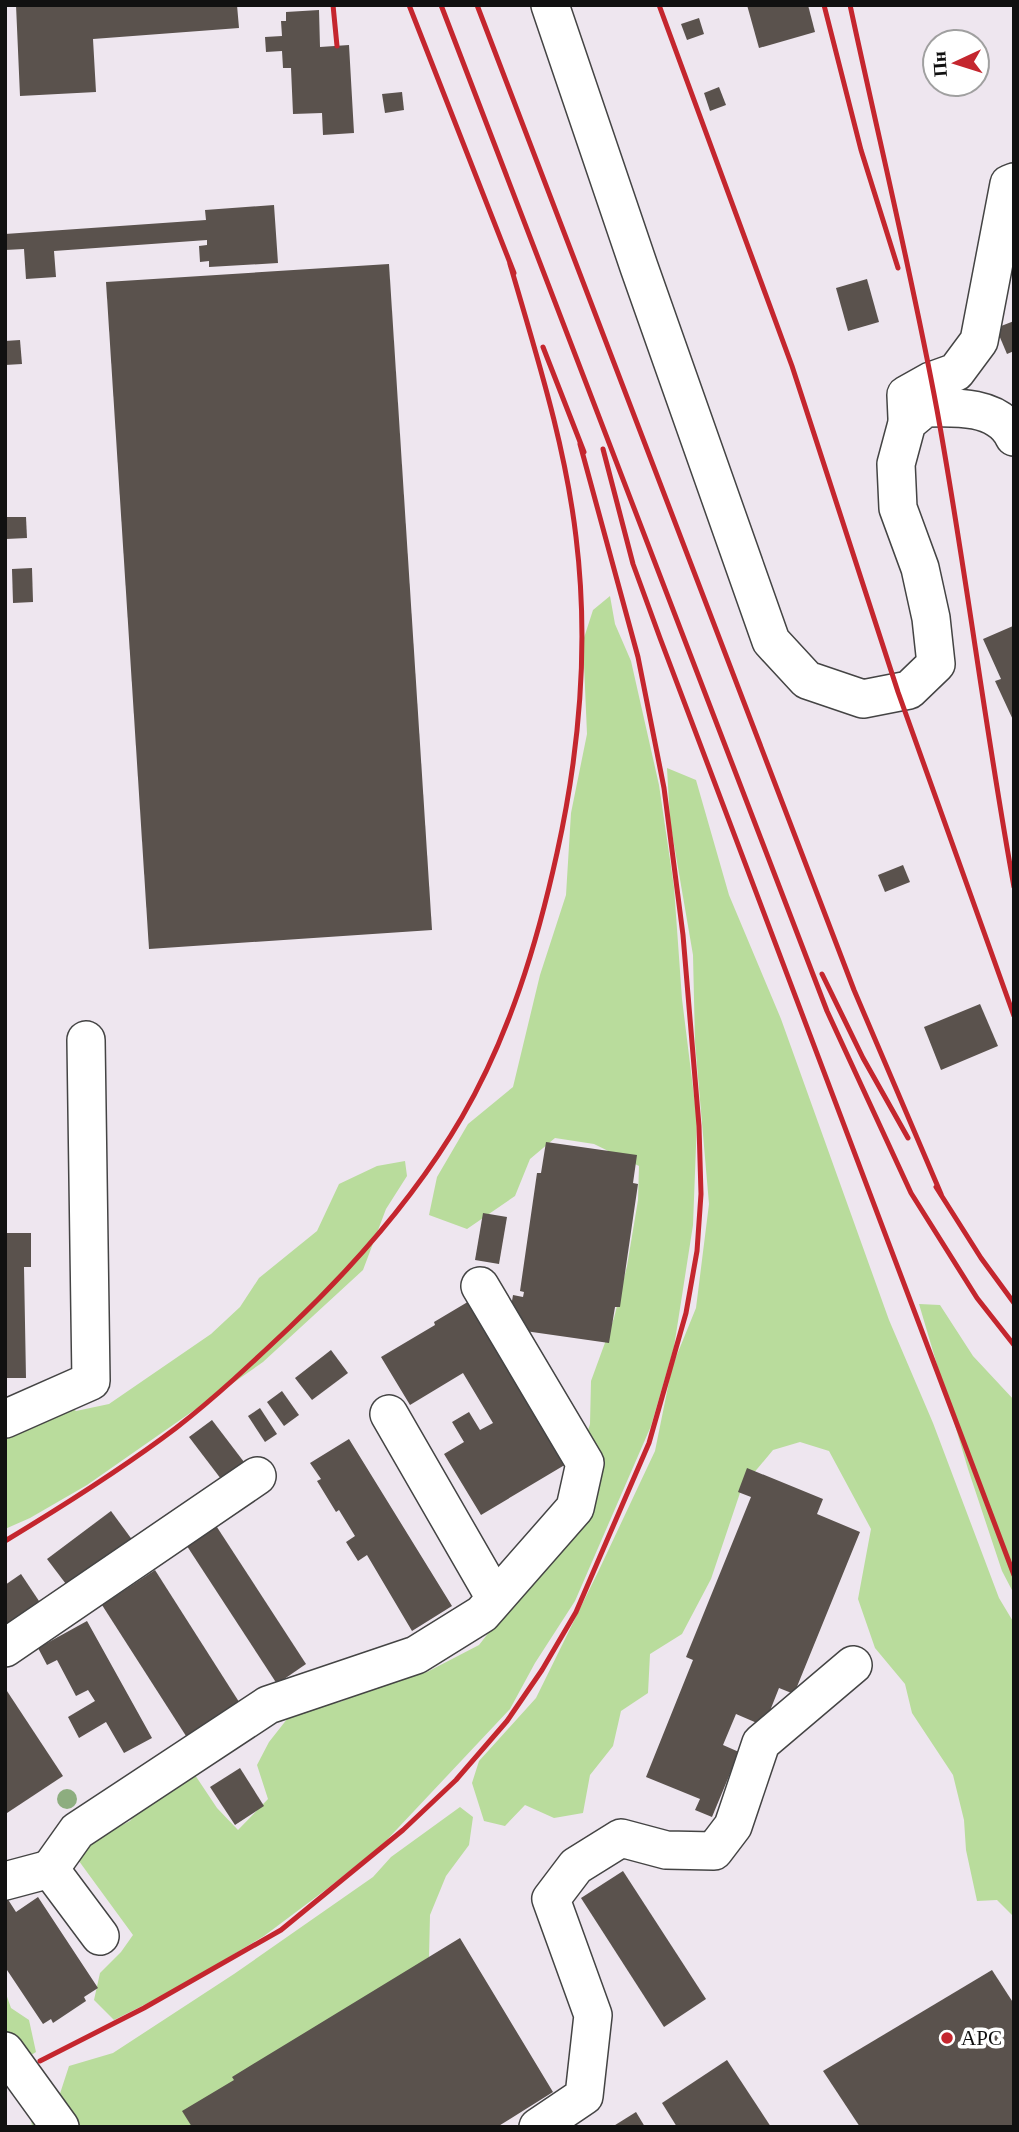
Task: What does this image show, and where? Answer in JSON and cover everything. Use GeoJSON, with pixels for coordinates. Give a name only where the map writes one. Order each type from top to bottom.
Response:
{"type":"FeatureCollection","features":[{"type":"Feature","properties":{"kind":"street"},"geometry":{"type":"LineString","coordinates":[[550,5],[771,641],[807,680],[863,699],[909,690],[936,664],[931,618],[920,568],[898,508],[896,464],[907,422],[906,395],[931,381],[956,372],[979,341],[1009,184],[1014,181]]}},
{"type":"Feature","properties":{"kind":"street"},"geometry":{"type":"LineString","coordinates":[[907,422],[925,408],[966,409],[992,415],[1014,437]]}},
{"type":"Feature","properties":{"kind":"street"},"geometry":{"type":"LineString","coordinates":[[5,1419],[91,1381],[86,1040]]}},
{"type":"Feature","properties":{"kind":"street"},"geometry":{"type":"LineString","coordinates":[[5,1881],[50,1869],[77,1831],[268,1705],[416,1655],[482,1614],[575,1508],[585,1463],[480,1286]]}},
{"type":"Feature","properties":{"kind":"street"},"geometry":{"type":"LineString","coordinates":[[389,1414],[495,1598]]}},
{"type":"Feature","properties":{"kind":"street"},"geometry":{"type":"LineString","coordinates":[[5,1648],[257,1476]]}},
{"type":"Feature","properties":{"kind":"street"},"geometry":{"type":"LineString","coordinates":[[538,2127],[584,2096],[593,2015],[551,1899],[576,1866],[621,1838],[666,1850],[714,1851],[733,1826],[761,1743],[853,1665]]}},
{"type":"Feature","properties":{"kind":"street"},"geometry":{"type":"LineString","coordinates":[[50,1869],[100,1937]]}},
{"type":"Feature","properties":{"kind":"street"},"geometry":{"type":"LineString","coordinates":[[5,2051],[60,2127]]}},
{"type":"Feature","properties":{"kind":"shaded area"},"geometry":{"type":"Polygon","coordinates":[[[5,5],[1014,5],[1014,2049],[886,2127],[5,2127],[5,5]]]}},
{"type":"Feature","properties":{"kind":"green space"},"geometry":{"type":"Polygon","coordinates":[[[610,596],[615,624],[631,661],[659,785],[674,887],[682,999],[697,1120],[693,1225],[674,1347],[651,1426],[575,1601],[535,1663],[510,1709],[383,1844],[328,1888],[264,1936],[176,1989],[114,2020],[94,2000],[100,1973],[133,1935],[76,1857],[94,1839],[130,1821],[154,1792],[193,1772],[217,1808],[238,1830],[268,1799],[257,1765],[269,1742],[295,1709],[340,1702],[390,1682],[427,1672],[479,1645],[516,1598],[565,1503],[590,1424],[591,1381],[614,1318],[627,1266],[638,1200],[639,1166],[594,1144],[555,1138],[530,1159],[515,1196],[467,1229],[429,1215],[437,1177],[468,1124],[513,1087],[540,975],[566,895],[571,813],[587,734],[583,641],[593,610],[610,596]]]}},
{"type":"Feature","properties":{"kind":"green space"},"geometry":{"type":"Polygon","coordinates":[[[667,768],[696,780],[729,895],[781,1019],[889,1320],[933,1423],[999,1598],[1014,1623],[1014,1917],[997,1900],[977,1901],[966,1850],[964,1820],[953,1775],[912,1713],[905,1684],[875,1648],[858,1599],[871,1529],[829,1451],[800,1442],[773,1450],[742,1487],[711,1579],[682,1634],[650,1654],[648,1693],[621,1711],[613,1746],[590,1775],[583,1813],[554,1818],[525,1805],[505,1826],[484,1821],[472,1783],[479,1761],[536,1698],[599,1570],[655,1451],[672,1367],[696,1308],[709,1204],[695,1042],[693,955],[670,821],[667,768]]]}},
{"type":"Feature","properties":{"kind":"green space"},"geometry":{"type":"Polygon","coordinates":[[[405,1161],[407,1176],[386,1209],[363,1270],[263,1362],[87,1485],[30,1518],[5,1529],[5,1401],[45,1385],[76,1411],[109,1404],[211,1334],[240,1307],[259,1278],[317,1231],[339,1184],[377,1166],[405,1161]]]}},
{"type":"Feature","properties":{"kind":"green space"},"geometry":{"type":"Polygon","coordinates":[[[919,1304],[940,1305],[973,1356],[1014,1400],[1014,1594],[1002,1571],[968,1469],[919,1304]]]}},
{"type":"Feature","properties":{"kind":"green space"},"geometry":{"type":"Polygon","coordinates":[[[460,1807],[473,1817],[469,1845],[446,1876],[430,1915],[429,1957],[198,2127],[32,2127],[31,2119],[54,2112],[69,2066],[113,2053],[234,1974],[373,1877],[391,1857],[460,1807]]]}},
{"type":"Feature","properties":{"kind":"green space"},"geometry":{"type":"Polygon","coordinates":[[[5,1991],[11,2008],[29,2020],[36,2052],[14,2066],[5,2064],[5,1991]]]}},
{"type":"Feature","properties":{"kind":"building"},"geometry":{"type":"Polygon","coordinates":[[[16,5],[237,5],[239,28],[93,39],[96,92],[20,96],[16,5]]]}},
{"type":"Feature","properties":{"kind":"building"},"geometry":{"type":"Polygon","coordinates":[[[747,5],[808,5],[815,32],[759,48],[747,5]]]}},
{"type":"Feature","properties":{"kind":"building"},"geometry":{"type":"Polygon","coordinates":[[[319,10],[320,47],[349,45],[354,133],[323,135],[322,113],[293,114],[291,68],[283,68],[282,51],[266,52],[265,37],[282,36],[281,21],[286,21],[286,12],[319,10]]]}},
{"type":"Feature","properties":{"kind":"building"},"geometry":{"type":"Polygon","coordinates":[[[699,18],[704,34],[687,40],[681,24],[699,18]]]}},
{"type":"Feature","properties":{"kind":"building"},"geometry":{"type":"Polygon","coordinates":[[[719,87],[726,105],[710,111],[704,93],[719,87]]]}},
{"type":"Feature","properties":{"kind":"building"},"geometry":{"type":"Polygon","coordinates":[[[402,92],[404,110],[385,113],[382,94],[402,92]]]}},
{"type":"Feature","properties":{"kind":"building"},"geometry":{"type":"Polygon","coordinates":[[[274,205],[278,263],[209,267],[209,261],[200,262],[199,246],[207,245],[207,240],[54,251],[56,277],[26,279],[24,249],[5,250],[5,234],[206,220],[205,210],[274,205]]]}},
{"type":"Feature","properties":{"kind":"building"},"geometry":{"type":"Polygon","coordinates":[[[389,264],[432,930],[149,949],[106,282],[389,264]]]}},
{"type":"Feature","properties":{"kind":"building"},"geometry":{"type":"Polygon","coordinates":[[[867,279],[879,322],[848,331],[836,288],[867,279]]]}},
{"type":"Feature","properties":{"kind":"building"},"geometry":{"type":"Polygon","coordinates":[[[1014,321],[1014,351],[1007,354],[996,328],[1014,321]]]}},
{"type":"Feature","properties":{"kind":"building"},"geometry":{"type":"Polygon","coordinates":[[[20,340],[22,364],[5,365],[5,341],[20,340]]]}},
{"type":"Feature","properties":{"kind":"building"},"geometry":{"type":"Polygon","coordinates":[[[5,517],[26,517],[27,538],[6,539],[5,517]]]}},
{"type":"Feature","properties":{"kind":"building"},"geometry":{"type":"Polygon","coordinates":[[[32,568],[33,602],[13,603],[12,569],[32,568]]]}},
{"type":"Feature","properties":{"kind":"building"},"geometry":{"type":"Polygon","coordinates":[[[1013,626],[1014,722],[995,681],[1001,679],[983,639],[1013,626]]]}},
{"type":"Feature","properties":{"kind":"building"},"geometry":{"type":"Polygon","coordinates":[[[903,865],[910,882],[885,892],[878,875],[903,865]]]}},
{"type":"Feature","properties":{"kind":"building"},"geometry":{"type":"Polygon","coordinates":[[[980,1004],[998,1046],[941,1070],[924,1027],[980,1004]]]}},
{"type":"Feature","properties":{"kind":"building"},"geometry":{"type":"Polygon","coordinates":[[[546,1142],[637,1155],[633,1183],[638,1184],[620,1307],[615,1307],[609,1343],[518,1330],[509,1319],[513,1295],[523,1297],[524,1292],[520,1291],[537,1173],[541,1173],[546,1142]]]}},
{"type":"Feature","properties":{"kind":"building"},"geometry":{"type":"Polygon","coordinates":[[[483,1213],[507,1217],[499,1264],[475,1260],[483,1213]]]}},
{"type":"Feature","properties":{"kind":"building"},"geometry":{"type":"Polygon","coordinates":[[[5,1233],[31,1233],[31,1267],[24,1267],[26,1378],[5,1378],[5,1233]]]}},
{"type":"Feature","properties":{"kind":"building"},"geometry":{"type":"Polygon","coordinates":[[[471,1300],[568,1463],[481,1515],[444,1454],[464,1442],[452,1422],[469,1412],[480,1430],[493,1423],[463,1373],[410,1405],[381,1357],[471,1300]]]}},
{"type":"Feature","properties":{"kind":"building"},"geometry":{"type":"Polygon","coordinates":[[[331,1350],[348,1373],[312,1400],[295,1378],[331,1350]]]}},
{"type":"Feature","properties":{"kind":"building"},"geometry":{"type":"Polygon","coordinates":[[[282,1391],[299,1415],[284,1426],[267,1402],[282,1391]]]}},
{"type":"Feature","properties":{"kind":"building"},"geometry":{"type":"Polygon","coordinates":[[[260,1408],[277,1434],[265,1442],[248,1416],[260,1408]]]}},
{"type":"Feature","properties":{"kind":"building"},"geometry":{"type":"Polygon","coordinates":[[[212,1420],[244,1462],[221,1479],[189,1437],[212,1420]]]}},
{"type":"Feature","properties":{"kind":"building"},"geometry":{"type":"Polygon","coordinates":[[[349,1439],[452,1606],[412,1631],[367,1555],[358,1561],[346,1542],[355,1536],[339,1510],[336,1512],[317,1481],[321,1479],[310,1463],[349,1439]]]}},
{"type":"Feature","properties":{"kind":"building"},"geometry":{"type":"Polygon","coordinates":[[[747,1468],[823,1499],[817,1514],[860,1532],[794,1694],[779,1688],[764,1726],[736,1714],[723,1745],[739,1752],[712,1817],[695,1810],[700,1799],[646,1777],[693,1660],[686,1657],[751,1497],[738,1492],[747,1468]]]}},
{"type":"Feature","properties":{"kind":"building"},"geometry":{"type":"Polygon","coordinates":[[[111,1511],[136,1545],[72,1592],[47,1559],[111,1511]]]}},
{"type":"Feature","properties":{"kind":"building"},"geometry":{"type":"Polygon","coordinates":[[[213,1521],[306,1664],[277,1684],[183,1540],[213,1521]]]}},
{"type":"Feature","properties":{"kind":"building"},"geometry":{"type":"Polygon","coordinates":[[[155,1570],[248,1716],[195,1750],[102,1605],[155,1570]]]}},
{"type":"Feature","properties":{"kind":"building"},"geometry":{"type":"Polygon","coordinates":[[[21,1574],[45,1610],[5,1632],[5,1585],[21,1574]]]}},
{"type":"Feature","properties":{"kind":"building"},"geometry":{"type":"Polygon","coordinates":[[[87,1621],[152,1738],[124,1753],[106,1722],[79,1738],[68,1717],[95,1701],[88,1690],[76,1696],[57,1660],[47,1665],[38,1648],[87,1621]]]}},
{"type":"Feature","properties":{"kind":"building"},"geometry":{"type":"Polygon","coordinates":[[[5,1688],[63,1776],[7,1813],[5,1810],[5,1688]]]}},
{"type":"Feature","properties":{"kind":"building"},"geometry":{"type":"Polygon","coordinates":[[[240,1768],[264,1806],[235,1825],[210,1787],[240,1768]]]}},
{"type":"Feature","properties":{"kind":"building"},"geometry":{"type":"Polygon","coordinates":[[[623,1871],[706,1999],[664,2027],[581,1898],[623,1871]]]}},
{"type":"Feature","properties":{"kind":"building"},"geometry":{"type":"Polygon","coordinates":[[[38,1897],[98,1988],[84,1997],[86,2001],[53,2023],[51,2019],[43,2024],[5,1967],[5,1900],[7,1898],[16,1912],[38,1897]]]}},
{"type":"Feature","properties":{"kind":"building"},"geometry":{"type":"Polygon","coordinates":[[[460,1938],[553,2092],[497,2127],[192,2127],[182,2111],[234,2080],[232,2077],[460,1938]]]}},
{"type":"Feature","properties":{"kind":"building","name":"АРС"},"geometry":{"type":"Polygon","coordinates":[[[992,1970],[1014,2004],[1014,2127],[860,2127],[823,2071],[992,1970]]]}},
{"type":"Feature","properties":{"kind":"building"},"geometry":{"type":"Polygon","coordinates":[[[727,2060],[771,2127],[677,2127],[662,2103],[727,2060]]]}},
{"type":"Feature","properties":{"kind":"building"},"geometry":{"type":"Polygon","coordinates":[[[636,2112],[645,2127],[612,2127],[636,2112]]]}},
{"type":"Feature","properties":{"kind":"railway"},"geometry":{"type":"LineString","coordinates":[[333,5],[337,46]]}},
{"type":"Feature","properties":{"kind":"railway"},"geometry":{"type":"LineString","coordinates":[[409,5],[514,273]]}},
{"type":"Feature","properties":{"kind":"railway"},"geometry":{"type":"LineString","coordinates":[[441,5],[827,1011],[911,1193],[977,1298],[1014,1345]]}},
{"type":"Feature","properties":{"kind":"railway"},"geometry":{"type":"LineString","coordinates":[[477,5],[854,990],[941,1194]]}},
{"type":"Feature","properties":{"kind":"railway"},"geometry":{"type":"LineString","coordinates":[[659,5],[792,366],[898,692],[1014,1016]]}},
{"type":"Feature","properties":{"kind":"railway"},"geometry":{"type":"LineString","coordinates":[[824,5],[861,150],[898,268]]}},
{"type":"Feature","properties":{"kind":"railway"},"geometry":{"type":"LineString","coordinates":[[850,5],[937,410],[1014,887]]}},
{"type":"Feature","properties":{"kind":"railway"},"geometry":{"type":"LineString","coordinates":[[5,1541],[92,1487],[176,1428],[248,1366],[338,1279],[405,1202],[444,1146],[479,1086],[507,1022],[531,955],[565,814],[577,735],[582,656],[580,577],[565,467],[549,399],[510,264]]}},
{"type":"Feature","properties":{"kind":"railway"},"geometry":{"type":"LineString","coordinates":[[543,347],[584,452]]}},
{"type":"Feature","properties":{"kind":"railway"},"geometry":{"type":"LineString","coordinates":[[40,2061],[144,2008],[281,1930],[403,1830],[456,1780],[507,1721],[542,1670],[576,1612],[649,1443],[686,1313],[697,1251],[701,1194],[699,1126],[683,935],[664,788],[638,657],[580,444]]}},
{"type":"Feature","properties":{"kind":"railway"},"geometry":{"type":"LineString","coordinates":[[603,449],[633,564],[660,638],[1014,1575]]}},
{"type":"Feature","properties":{"kind":"railway"},"geometry":{"type":"LineString","coordinates":[[822,974],[863,1058],[908,1138]]}},
{"type":"Feature","properties":{"kind":"railway"},"geometry":{"type":"LineString","coordinates":[[936,1187],[981,1258],[1014,1303]]}},
{"type":"Feature","properties":{"kind":"place","name":"АРС"},"geometry":{"type":"Point","coordinates":[947,2038]}}]}
